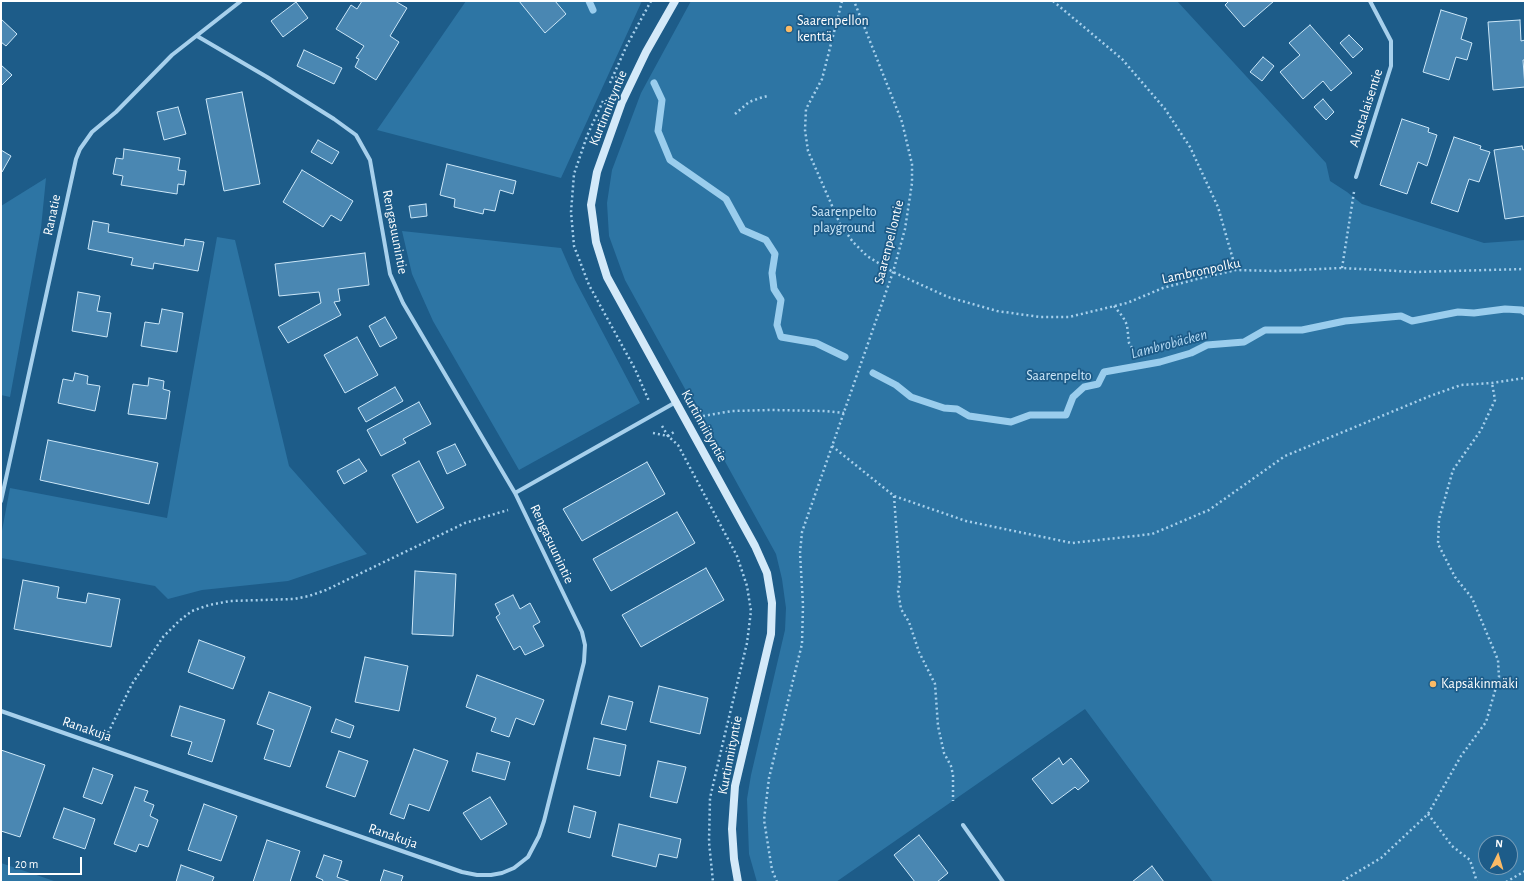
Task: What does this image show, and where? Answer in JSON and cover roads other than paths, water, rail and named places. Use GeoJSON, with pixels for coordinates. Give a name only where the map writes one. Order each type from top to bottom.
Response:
{"type":"FeatureCollection","features":[{"type":"Feature","properties":{"kind":"street","name":"Ranatie"},"geometry":{"type":"LineString","coordinates":[[1,501],[76,159],[80,149],[92,132],[116,112],[172,55],[241,1]]}},
{"type":"Feature","properties":{"kind":"street","name":"Kurtinniityntie"},"geometry":{"type":"LineString","coordinates":[[675,1],[646,52],[622,102],[597,172],[591,205],[596,242],[607,277],[756,546],[767,573],[772,603],[770,634],[735,786],[732,829],[734,859],[738,882]]}},
{"type":"Feature","properties":{"kind":"street","name":"Alustalaisentie"},"geometry":{"type":"LineString","coordinates":[[1356,177],[1391,66],[1391,41],[1370,1]]}},
{"type":"Feature","properties":{"kind":"street","name":"Rengasuunintie"},"geometry":{"type":"LineString","coordinates":[[196,36],[267,77],[334,119],[356,135],[370,160],[390,274],[403,303],[515,493],[568,606]]}},
{"type":"Feature","properties":{"kind":"street","name":"Rengasuunintie"},"geometry":{"type":"LineString","coordinates":[[515,493],[676,402]]}},
{"type":"Feature","properties":{"kind":"street","name":"Ranakuja"},"geometry":{"type":"LineString","coordinates":[[1,711],[462,872],[477,875],[502,873],[514,868],[528,857],[539,836],[584,662],[585,644],[582,632],[568,606]]}},
{"type":"Feature","properties":{"kind":"street"},"geometry":{"type":"LineString","coordinates":[[963,825],[1003,882]]}},
{"type":"Feature","properties":{"kind":"waterway","name":"Lambrobäcken"},"geometry":{"type":"LineString","coordinates":[[589,1],[593,10]]}},
{"type":"Feature","properties":{"kind":"waterway","name":"Lambrobäcken"},"geometry":{"type":"LineString","coordinates":[[654,83],[662,100],[658,131],[670,160],[726,199],[743,230],[766,240],[775,254],[772,273],[774,289],[781,300],[777,325],[781,337],[816,343],[845,357]]}},
{"type":"Feature","properties":{"kind":"waterway","name":"Lambrobäcken"},"geometry":{"type":"LineString","coordinates":[[873,373],[896,385],[911,397],[944,408],[957,409],[969,416],[1011,422],[1030,415],[1066,415],[1073,397],[1084,387],[1098,384],[1104,372],[1160,362],[1191,353],[1207,345],[1244,342],[1265,330],[1302,330],[1345,321],[1401,316],[1412,321],[1458,312],[1474,313],[1505,309],[1522,310],[1525,312]]}},
{"type":"Feature","properties":{"kind":"place","name":"Saarenpellon kenttä"},"geometry":{"type":"Point","coordinates":[789,29]}},
{"type":"Feature","properties":{"kind":"place","name":"Kapsäkinmäki"},"geometry":{"type":"Point","coordinates":[1433,684]}},
{"type":"Feature","properties":{"kind":"park label","name":"Saarenpelto playground"},"geometry":{"type":"Point","coordinates":[844,220]}},
{"type":"Feature","properties":{"kind":"park label","name":"Saarenpelto"},"geometry":{"type":"Point","coordinates":[1059,376]}}]}
